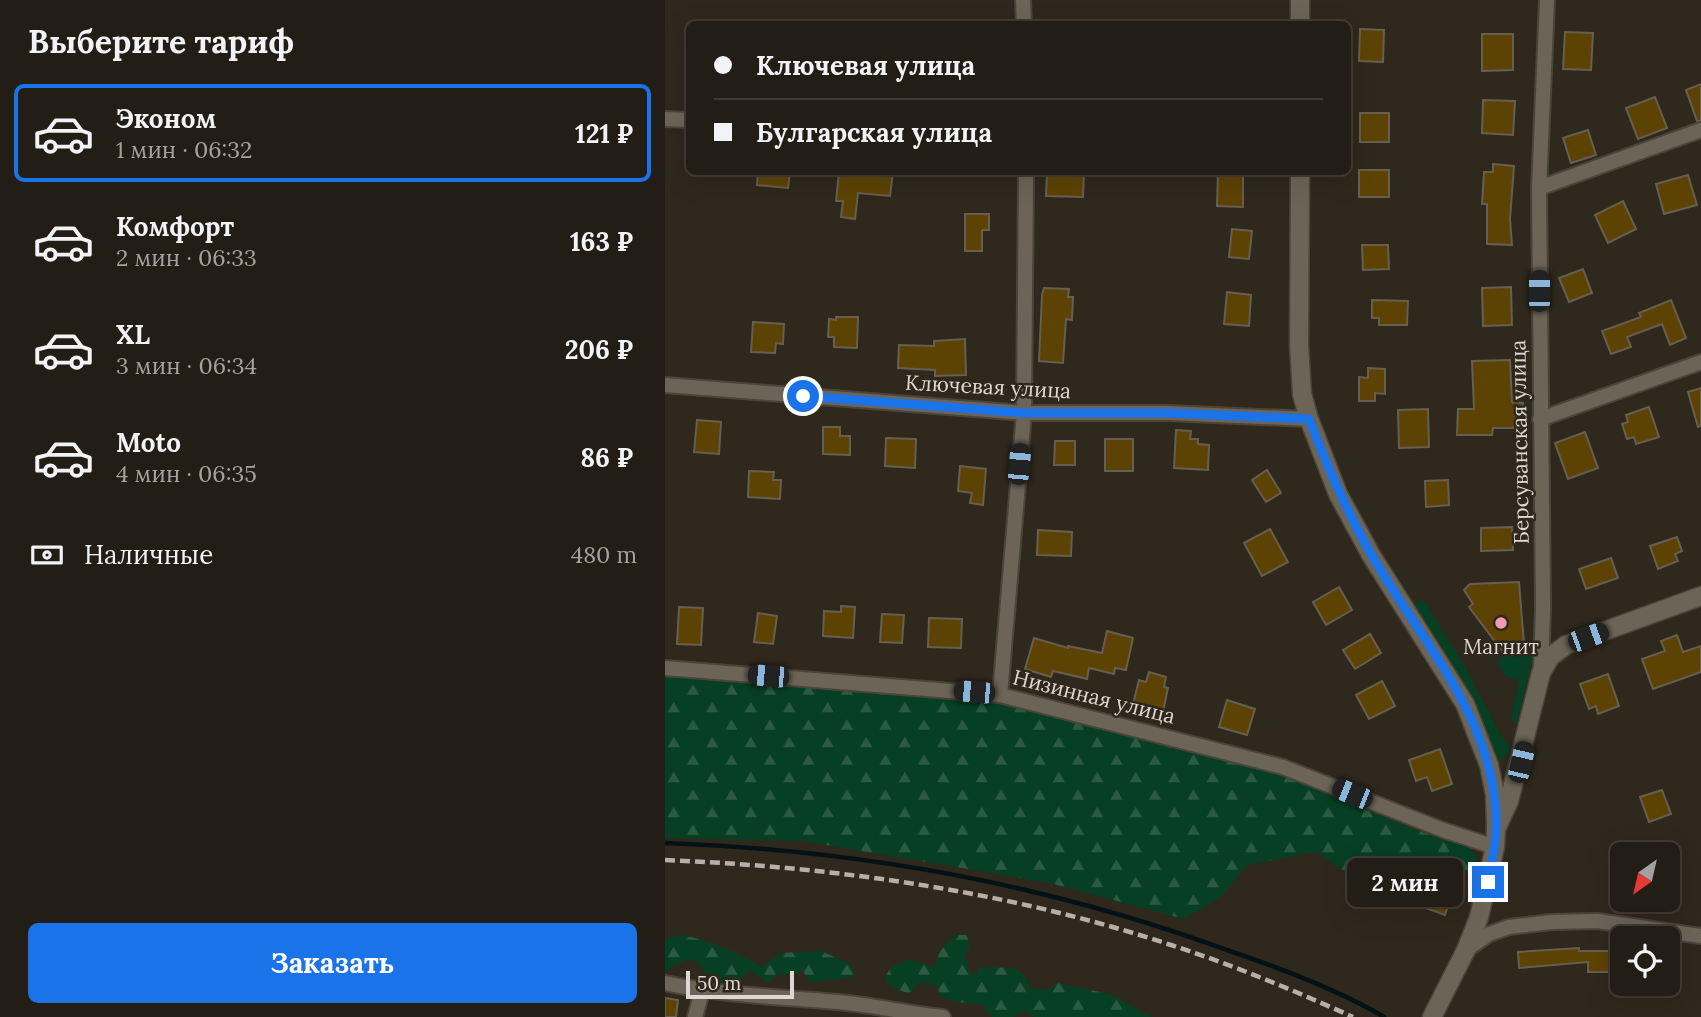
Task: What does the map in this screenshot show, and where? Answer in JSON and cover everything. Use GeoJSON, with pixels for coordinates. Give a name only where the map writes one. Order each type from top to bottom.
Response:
{"type":"FeatureCollection","features":[{"type":"Feature","properties":{"kind":"street"},"geometry":{"type":"LineString","coordinates":[[1023,0],[1024,21]]}},
{"type":"Feature","properties":{"kind":"street"},"geometry":{"type":"LineString","coordinates":[[1300,0],[1300,21]]}},
{"type":"Feature","properties":{"kind":"street","name":"Берсуванская улица"},"geometry":{"type":"LineString","coordinates":[[1541,673],[1543,500],[1539,188],[1547,0]]}},
{"type":"Feature","properties":{"kind":"street"},"geometry":{"type":"LineString","coordinates":[[665,119],[686,120]]}},
{"type":"Feature","properties":{"kind":"street"},"geometry":{"type":"LineString","coordinates":[[1539,188],[1701,130]]}},
{"type":"Feature","properties":{"kind":"street"},"geometry":{"type":"LineString","coordinates":[[1000,695],[1024,413],[1026,175]]}},
{"type":"Feature","properties":{"kind":"street"},"geometry":{"type":"LineString","coordinates":[[1300,175],[1299,345],[1302,394],[1309,419],[1338,494],[1371,555],[1465,704],[1489,765],[1495,795],[1495,848],[1479,917],[1466,950],[1432,1017]]}},
{"type":"Feature","properties":{"kind":"street"},"geometry":{"type":"LineString","coordinates":[[1540,419],[1701,362]]}},
{"type":"Feature","properties":{"kind":"street","name":"Ключевая улица"},"geometry":{"type":"LineString","coordinates":[[665,384],[1024,413],[1168,413],[1309,419]]}},
{"type":"Feature","properties":{"kind":"street"},"geometry":{"type":"LineString","coordinates":[[1496,829],[1513,788],[1541,673],[1551,657],[1566,645],[1701,596]]}},
{"type":"Feature","properties":{"kind":"street","name":"Низинная улица"},"geometry":{"type":"LineString","coordinates":[[665,668],[1000,695],[1283,766],[1495,848]]}},
{"type":"Feature","properties":{"kind":"street"},"geometry":{"type":"LineString","coordinates":[[1466,950],[1489,934],[1509,927],[1551,922],[1598,921],[1701,936]]}},
{"type":"Feature","properties":{"kind":"street"},"geometry":{"type":"LineString","coordinates":[[665,983],[702,991],[850,1003],[907,1014],[943,1017]]}},
{"type":"Feature","properties":{"kind":"street"},"geometry":{"type":"LineString","coordinates":[[695,1017],[702,991]]}},
{"type":"Feature","properties":{"kind":"green space"},"geometry":{"type":"Polygon","coordinates":[[[1423,599],[1464,665],[1502,737],[1510,745],[1502,760],[1499,761],[1464,684],[1413,605],[1423,599]]]}},
{"type":"Feature","properties":{"kind":"green space"},"geometry":{"type":"Polygon","coordinates":[[[1528,643],[1529,655],[1533,656],[1517,722],[1514,724],[1511,718],[1519,680],[1506,677],[1496,661],[1528,643]]]}},
{"type":"Feature","properties":{"kind":"green space"},"geometry":{"type":"Polygon","coordinates":[[[665,670],[964,696],[1242,760],[1468,848],[1477,856],[1474,869],[1462,873],[1432,863],[1418,905],[1390,899],[1316,852],[1247,865],[1222,896],[1184,919],[1050,883],[803,841],[665,838],[665,670]]]}},
{"type":"Feature","properties":{"kind":"green space"},"geometry":{"type":"Polygon","coordinates":[[[682,935],[724,948],[762,967],[780,953],[821,951],[850,964],[855,974],[849,978],[810,982],[802,970],[795,975],[779,974],[768,983],[749,970],[740,981],[731,978],[722,987],[715,988],[704,978],[703,967],[689,959],[665,971],[665,938],[682,935]]]}},
{"type":"Feature","properties":{"kind":"green space"},"geometry":{"type":"Polygon","coordinates":[[[955,935],[967,935],[970,947],[965,954],[970,974],[978,973],[978,967],[1014,968],[1025,975],[1030,988],[1048,990],[1057,983],[1110,994],[1152,1017],[1034,1017],[1025,1011],[1013,1017],[992,1017],[983,1005],[958,1002],[940,996],[937,986],[920,982],[909,994],[890,986],[885,977],[891,967],[910,959],[934,967],[940,951],[955,935]]]}},
{"type":"Feature","properties":{"kind":"building"},"geometry":{"type":"Polygon","coordinates":[[[1360,29],[1384,30],[1383,62],[1359,61],[1360,29]]]}},
{"type":"Feature","properties":{"kind":"building"},"geometry":{"type":"Polygon","coordinates":[[[1565,32],[1593,33],[1591,70],[1563,69],[1565,32]]]}},
{"type":"Feature","properties":{"kind":"building"},"geometry":{"type":"Polygon","coordinates":[[[1482,34],[1513,34],[1513,70],[1482,71],[1482,34]]]}},
{"type":"Feature","properties":{"kind":"building"},"geometry":{"type":"Polygon","coordinates":[[[1701,84],[1701,121],[1697,121],[1686,90],[1701,84]]]}},
{"type":"Feature","properties":{"kind":"building"},"geometry":{"type":"Polygon","coordinates":[[[1655,97],[1667,128],[1638,139],[1626,108],[1655,97]]]}},
{"type":"Feature","properties":{"kind":"building"},"geometry":{"type":"Polygon","coordinates":[[[1483,100],[1515,101],[1513,135],[1482,133],[1483,100]]]}},
{"type":"Feature","properties":{"kind":"building"},"geometry":{"type":"Polygon","coordinates":[[[1360,113],[1389,113],[1389,142],[1360,142],[1360,113]]]}},
{"type":"Feature","properties":{"kind":"building"},"geometry":{"type":"Polygon","coordinates":[[[1588,130],[1596,155],[1571,163],[1563,138],[1588,130]]]}},
{"type":"Feature","properties":{"kind":"building"},"geometry":{"type":"Polygon","coordinates":[[[1493,164],[1514,166],[1510,219],[1512,245],[1487,244],[1487,204],[1482,204],[1484,172],[1493,172],[1493,164]]]}},
{"type":"Feature","properties":{"kind":"building"},"geometry":{"type":"Polygon","coordinates":[[[1359,170],[1389,170],[1389,197],[1359,197],[1359,170]]]}},
{"type":"Feature","properties":{"kind":"building"},"geometry":{"type":"Polygon","coordinates":[[[758,175],[790,175],[788,188],[757,185],[758,175]]]}},
{"type":"Feature","properties":{"kind":"building"},"geometry":{"type":"Polygon","coordinates":[[[839,175],[893,175],[890,196],[858,193],[855,219],[841,217],[843,201],[836,201],[839,175]]]}},
{"type":"Feature","properties":{"kind":"building"},"geometry":{"type":"Polygon","coordinates":[[[1047,175],[1084,175],[1083,197],[1046,196],[1047,175]]]}},
{"type":"Feature","properties":{"kind":"building"},"geometry":{"type":"Polygon","coordinates":[[[1218,175],[1243,175],[1243,207],[1217,206],[1218,175]]]}},
{"type":"Feature","properties":{"kind":"building"},"geometry":{"type":"Polygon","coordinates":[[[1688,175],[1697,205],[1664,214],[1656,184],[1688,175]]]}},
{"type":"Feature","properties":{"kind":"building"},"geometry":{"type":"Polygon","coordinates":[[[1623,201],[1636,229],[1608,243],[1595,215],[1623,201]]]}},
{"type":"Feature","properties":{"kind":"building"},"geometry":{"type":"Polygon","coordinates":[[[965,214],[989,214],[989,230],[982,230],[982,251],[965,251],[965,214]]]}},
{"type":"Feature","properties":{"kind":"building"},"geometry":{"type":"Polygon","coordinates":[[[1232,229],[1252,231],[1249,259],[1229,257],[1232,229]]]}},
{"type":"Feature","properties":{"kind":"building"},"geometry":{"type":"Polygon","coordinates":[[[1362,245],[1388,245],[1389,269],[1363,270],[1362,245]]]}},
{"type":"Feature","properties":{"kind":"building"},"geometry":{"type":"Polygon","coordinates":[[[1583,269],[1592,293],[1569,302],[1559,278],[1583,269]]]}},
{"type":"Feature","properties":{"kind":"building"},"geometry":{"type":"Polygon","coordinates":[[[1511,287],[1512,325],[1483,326],[1482,288],[1511,287]]]}},
{"type":"Feature","properties":{"kind":"building"},"geometry":{"type":"Polygon","coordinates":[[[1044,288],[1069,289],[1068,297],[1073,297],[1072,320],[1066,319],[1063,363],[1039,361],[1044,288]]]}},
{"type":"Feature","properties":{"kind":"building"},"geometry":{"type":"Polygon","coordinates":[[[1227,292],[1251,295],[1249,326],[1224,324],[1227,292]]]}},
{"type":"Feature","properties":{"kind":"building"},"geometry":{"type":"Polygon","coordinates":[[[1372,300],[1408,301],[1407,325],[1379,325],[1379,318],[1372,318],[1372,300]]]}},
{"type":"Feature","properties":{"kind":"building"},"geometry":{"type":"Polygon","coordinates":[[[1671,300],[1686,338],[1670,345],[1662,324],[1627,337],[1631,347],[1611,354],[1602,331],[1641,317],[1639,313],[1671,300]]]}},
{"type":"Feature","properties":{"kind":"building"},"geometry":{"type":"Polygon","coordinates":[[[836,317],[858,317],[857,348],[834,347],[834,337],[828,337],[829,319],[836,320],[836,317]]]}},
{"type":"Feature","properties":{"kind":"building"},"geometry":{"type":"Polygon","coordinates":[[[753,322],[784,324],[783,344],[776,343],[775,353],[751,352],[753,322]]]}},
{"type":"Feature","properties":{"kind":"building"},"geometry":{"type":"Polygon","coordinates":[[[965,339],[966,375],[935,376],[935,370],[898,368],[899,345],[934,346],[934,341],[965,339]]]}},
{"type":"Feature","properties":{"kind":"building"},"geometry":{"type":"Polygon","coordinates":[[[1510,360],[1512,402],[1523,403],[1523,428],[1493,428],[1492,435],[1457,435],[1458,409],[1474,409],[1472,361],[1510,360]]]}},
{"type":"Feature","properties":{"kind":"building"},"geometry":{"type":"Polygon","coordinates":[[[1368,368],[1385,369],[1385,394],[1375,393],[1375,401],[1359,401],[1359,377],[1368,378],[1368,368]]]}},
{"type":"Feature","properties":{"kind":"building"},"geometry":{"type":"Polygon","coordinates":[[[1701,388],[1701,426],[1698,427],[1688,392],[1701,388]]]}},
{"type":"Feature","properties":{"kind":"building"},"geometry":{"type":"Polygon","coordinates":[[[1649,407],[1659,437],[1636,444],[1634,437],[1627,439],[1622,424],[1628,422],[1626,415],[1649,407]]]}},
{"type":"Feature","properties":{"kind":"building"},"geometry":{"type":"Polygon","coordinates":[[[1428,409],[1429,447],[1399,448],[1398,410],[1428,409]]]}},
{"type":"Feature","properties":{"kind":"building"},"geometry":{"type":"Polygon","coordinates":[[[697,420],[721,422],[719,454],[694,452],[697,420]]]}},
{"type":"Feature","properties":{"kind":"building"},"geometry":{"type":"Polygon","coordinates":[[[823,427],[840,427],[840,436],[850,436],[850,455],[823,454],[823,427]]]}},
{"type":"Feature","properties":{"kind":"building"},"geometry":{"type":"Polygon","coordinates":[[[1176,430],[1191,431],[1190,439],[1198,439],[1198,444],[1209,445],[1208,470],[1174,468],[1176,430]]]}},
{"type":"Feature","properties":{"kind":"building"},"geometry":{"type":"Polygon","coordinates":[[[1585,432],[1598,468],[1568,479],[1555,443],[1585,432]]]}},
{"type":"Feature","properties":{"kind":"building"},"geometry":{"type":"Polygon","coordinates":[[[886,438],[916,439],[915,468],[885,466],[886,438]]]}},
{"type":"Feature","properties":{"kind":"building"},"geometry":{"type":"Polygon","coordinates":[[[1105,439],[1133,439],[1133,471],[1105,471],[1105,439]]]}},
{"type":"Feature","properties":{"kind":"building"},"geometry":{"type":"Polygon","coordinates":[[[1055,441],[1075,441],[1075,465],[1054,465],[1055,441]]]}},
{"type":"Feature","properties":{"kind":"building"},"geometry":{"type":"Polygon","coordinates":[[[960,466],[986,469],[983,505],[970,503],[972,493],[958,491],[960,466]]]}},
{"type":"Feature","properties":{"kind":"building"},"geometry":{"type":"Polygon","coordinates":[[[1267,470],[1281,493],[1266,502],[1252,480],[1267,470]]]}},
{"type":"Feature","properties":{"kind":"building"},"geometry":{"type":"Polygon","coordinates":[[[749,471],[774,472],[773,480],[781,480],[780,499],[748,497],[749,471]]]}},
{"type":"Feature","properties":{"kind":"building"},"geometry":{"type":"Polygon","coordinates":[[[1448,480],[1449,505],[1426,507],[1425,481],[1448,480]]]}},
{"type":"Feature","properties":{"kind":"building"},"geometry":{"type":"Polygon","coordinates":[[[1512,527],[1513,550],[1481,551],[1481,528],[1512,527]]]}},
{"type":"Feature","properties":{"kind":"building"},"geometry":{"type":"Polygon","coordinates":[[[1270,529],[1288,562],[1262,576],[1244,543],[1270,529]]]}},
{"type":"Feature","properties":{"kind":"building"},"geometry":{"type":"Polygon","coordinates":[[[1038,530],[1072,532],[1071,556],[1037,555],[1038,530]]]}},
{"type":"Feature","properties":{"kind":"building"},"geometry":{"type":"Polygon","coordinates":[[[1677,537],[1682,551],[1675,554],[1678,561],[1658,569],[1650,546],[1677,537]]]}},
{"type":"Feature","properties":{"kind":"building"},"geometry":{"type":"Polygon","coordinates":[[[1611,558],[1618,578],[1586,589],[1579,569],[1611,558]]]}},
{"type":"Feature","properties":{"kind":"building","name":"Магнит"},"geometry":{"type":"Polygon","coordinates":[[[1519,582],[1524,644],[1505,655],[1469,607],[1473,604],[1464,590],[1470,584],[1519,582]]]}},
{"type":"Feature","properties":{"kind":"building"},"geometry":{"type":"Polygon","coordinates":[[[1339,587],[1352,610],[1326,625],[1313,602],[1339,587]]]}},
{"type":"Feature","properties":{"kind":"building"},"geometry":{"type":"Polygon","coordinates":[[[841,606],[855,607],[853,638],[823,636],[824,611],[841,612],[841,606]]]}},
{"type":"Feature","properties":{"kind":"building"},"geometry":{"type":"Polygon","coordinates":[[[679,607],[703,608],[701,645],[677,644],[679,607]]]}},
{"type":"Feature","properties":{"kind":"building"},"geometry":{"type":"Polygon","coordinates":[[[758,613],[777,616],[773,644],[754,642],[758,613]]]}},
{"type":"Feature","properties":{"kind":"building"},"geometry":{"type":"Polygon","coordinates":[[[882,614],[904,615],[902,643],[880,642],[882,614]]]}},
{"type":"Feature","properties":{"kind":"building"},"geometry":{"type":"Polygon","coordinates":[[[929,618],[962,619],[961,648],[928,647],[929,618]]]}},
{"type":"Feature","properties":{"kind":"building"},"geometry":{"type":"Polygon","coordinates":[[[1107,631],[1133,638],[1126,670],[1115,668],[1114,674],[1089,668],[1087,679],[1053,671],[1051,677],[1025,669],[1034,638],[1068,648],[1102,653],[1107,631]]]}},
{"type":"Feature","properties":{"kind":"building"},"geometry":{"type":"Polygon","coordinates":[[[1370,634],[1381,653],[1355,669],[1343,650],[1370,634]]]}},
{"type":"Feature","properties":{"kind":"building"},"geometry":{"type":"Polygon","coordinates":[[[1677,635],[1683,652],[1701,646],[1701,672],[1653,689],[1642,659],[1665,651],[1661,641],[1677,635]]]}},
{"type":"Feature","properties":{"kind":"building"},"geometry":{"type":"Polygon","coordinates":[[[1149,672],[1166,677],[1164,687],[1168,688],[1163,712],[1133,704],[1139,680],[1146,682],[1149,672]]]}},
{"type":"Feature","properties":{"kind":"building"},"geometry":{"type":"Polygon","coordinates":[[[1608,674],[1619,706],[1598,714],[1596,706],[1589,709],[1580,684],[1608,674]]]}},
{"type":"Feature","properties":{"kind":"building"},"geometry":{"type":"Polygon","coordinates":[[[1382,681],[1395,706],[1369,719],[1356,695],[1382,681]]]}},
{"type":"Feature","properties":{"kind":"building"},"geometry":{"type":"Polygon","coordinates":[[[1227,700],[1255,709],[1247,735],[1219,727],[1227,700]]]}},
{"type":"Feature","properties":{"kind":"building"},"geometry":{"type":"Polygon","coordinates":[[[1440,749],[1452,784],[1432,791],[1427,777],[1416,781],[1409,760],[1440,749]]]}},
{"type":"Feature","properties":{"kind":"building"},"geometry":{"type":"Polygon","coordinates":[[[1662,790],[1671,814],[1649,822],[1640,797],[1662,790]]]}},
{"type":"Feature","properties":{"kind":"building"},"geometry":{"type":"Polygon","coordinates":[[[1434,866],[1458,875],[1445,915],[1420,906],[1434,866]]]}},
{"type":"Feature","properties":{"kind":"building"},"geometry":{"type":"Polygon","coordinates":[[[1579,948],[1579,951],[1610,951],[1609,972],[1588,972],[1588,962],[1519,968],[1518,952],[1579,948]]]}},
{"type":"Feature","properties":{"kind":"building"},"geometry":{"type":"Polygon","coordinates":[[[665,998],[678,1000],[676,1017],[665,1017],[665,998]]]}},
{"type":"Feature","properties":{"kind":"waterway"},"geometry":{"type":"LineString","coordinates":[[665,843],[809,853],[951,874],[1021,889],[1090,906],[1246,957],[1328,988],[1384,1017]]}},
{"type":"Feature","properties":{"kind":"railway"},"geometry":{"type":"LineString","coordinates":[[665,860],[729,863],[857,876],[984,896],[1047,910],[1194,953],[1263,978],[1353,1017]]}},
{"type":"Feature","properties":{"kind":"place","name":"Магнит"},"geometry":{"type":"Point","coordinates":[1501,623]}},
{"type":"Feature","properties":{"kind":"route"},"geometry":{"type":"LineString","coordinates":[[803,396],[1024,413],[1168,413],[1309,419],[1338,494],[1371,555],[1465,704],[1489,765],[1495,795],[1496,829],[1488,882]]}}]}
